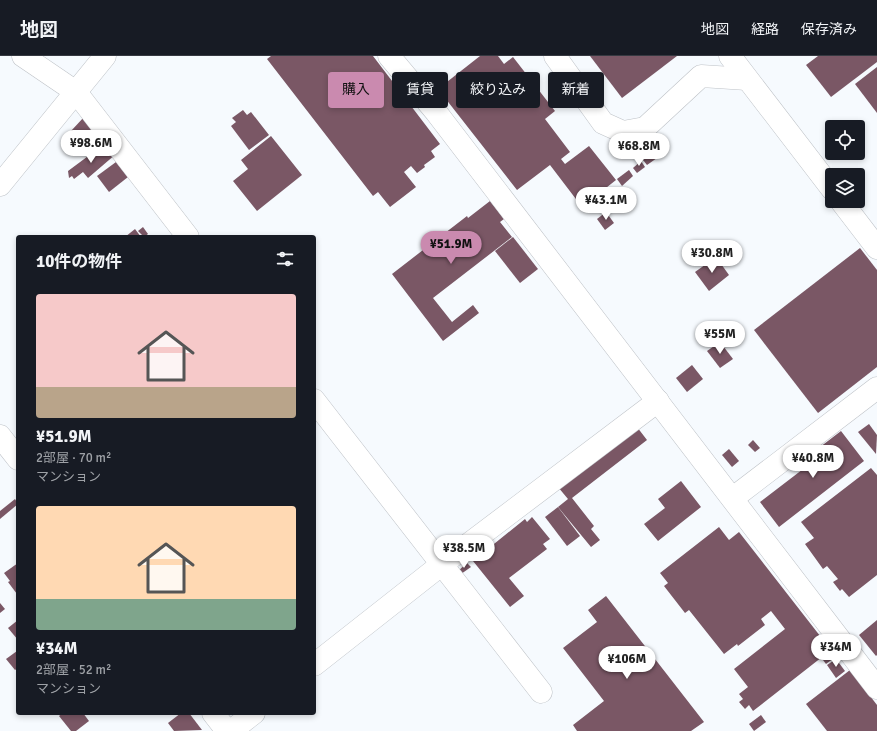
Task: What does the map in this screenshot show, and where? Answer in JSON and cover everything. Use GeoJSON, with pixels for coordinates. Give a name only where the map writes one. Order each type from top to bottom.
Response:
{"type":"FeatureCollection","features":[{"type":"Feature","properties":{"kind":"main road"},"geometry":{"type":"LineString","coordinates":[[23,56],[76,92],[186,235]]}},
{"type":"Feature","properties":{"kind":"main road"},"geometry":{"type":"LineString","coordinates":[[0,185],[105,56]]}},
{"type":"Feature","properties":{"kind":"main road"},"geometry":{"type":"LineString","coordinates":[[390,56],[441,118],[877,688]]}},
{"type":"Feature","properties":{"kind":"main road"},"geometry":{"type":"LineString","coordinates":[[555,56],[603,123],[623,132],[645,128],[701,76],[747,79]]}},
{"type":"Feature","properties":{"kind":"main road"},"geometry":{"type":"LineString","coordinates":[[730,56],[825,180]]}},
{"type":"Feature","properties":{"kind":"main road"},"geometry":{"type":"LineString","coordinates":[[846,208],[877,248]]}},
{"type":"Feature","properties":{"kind":"main road"},"geometry":{"type":"LineString","coordinates":[[733,498],[877,388]]}},
{"type":"Feature","properties":{"kind":"main road"},"geometry":{"type":"LineString","coordinates":[[316,663],[441,565],[658,401]]}},
{"type":"Feature","properties":{"kind":"main road"},"geometry":{"type":"LineString","coordinates":[[316,403],[541,692]]}},
{"type":"Feature","properties":{"kind":"main road"},"geometry":{"type":"LineString","coordinates":[[0,436],[16,456]]}},
{"type":"Feature","properties":{"kind":"main road"},"geometry":{"type":"LineString","coordinates":[[215,715],[227,731]]}},
{"type":"Feature","properties":{"kind":"main road"},"geometry":{"type":"LineString","coordinates":[[231,731],[251,715]]}},
{"type":"Feature","properties":{"kind":"building"},"geometry":{"type":"Polygon","coordinates":[[[271,56],[373,56],[392,81],[392,108],[413,108],[440,144],[431,151],[435,157],[424,165],[425,167],[417,173],[411,166],[404,172],[416,187],[390,207],[378,192],[373,196],[267,59],[271,56]]]}},
{"type":"Feature","properties":{"kind":"building"},"geometry":{"type":"Polygon","coordinates":[[[480,56],[498,56],[504,64],[513,57],[525,72],[460,72],[480,56]]]}},
{"type":"Feature","properties":{"kind":"building"},"geometry":{"type":"Polygon","coordinates":[[[590,56],[677,56],[622,98],[604,74],[604,72],[602,72],[590,56]]]}},
{"type":"Feature","properties":{"kind":"building"},"geometry":{"type":"Polygon","coordinates":[[[818,56],[877,56],[877,62],[831,97],[806,65],[818,56]]]}},
{"type":"Feature","properties":{"kind":"building"},"geometry":{"type":"Polygon","coordinates":[[[877,67],[877,113],[855,84],[877,67]]]}},
{"type":"Feature","properties":{"kind":"building"},"geometry":{"type":"Polygon","coordinates":[[[456,75],[456,108],[540,108],[540,92],[548,102],[548,108],[553,108],[555,111],[545,119],[570,152],[561,159],[565,164],[589,146],[616,180],[582,207],[550,165],[517,190],[448,102],[448,81],[456,75]]]}},
{"type":"Feature","properties":{"kind":"building"},"geometry":{"type":"Polygon","coordinates":[[[243,110],[247,115],[251,112],[269,135],[249,150],[231,126],[236,122],[232,118],[243,110]]]}},
{"type":"Feature","properties":{"kind":"building"},"geometry":{"type":"Polygon","coordinates":[[[84,117],[106,137],[93,151],[71,131],[84,117]]]}},
{"type":"Feature","properties":{"kind":"building"},"geometry":{"type":"Polygon","coordinates":[[[271,136],[302,175],[257,211],[233,181],[248,169],[241,160],[271,136]]]}},
{"type":"Feature","properties":{"kind":"building"},"geometry":{"type":"Polygon","coordinates":[[[99,148],[105,156],[112,150],[116,154],[88,178],[83,172],[74,179],[72,176],[69,178],[68,171],[99,148]]]}},
{"type":"Feature","properties":{"kind":"building"},"geometry":{"type":"Polygon","coordinates":[[[653,153],[657,158],[647,165],[643,160],[653,153]]]}},
{"type":"Feature","properties":{"kind":"building"},"geometry":{"type":"Polygon","coordinates":[[[641,161],[645,167],[637,173],[633,168],[641,161]]]}},
{"type":"Feature","properties":{"kind":"building"},"geometry":{"type":"Polygon","coordinates":[[[116,162],[128,177],[109,192],[97,176],[116,162]]]}},
{"type":"Feature","properties":{"kind":"building"},"geometry":{"type":"Polygon","coordinates":[[[629,170],[633,176],[622,186],[617,179],[629,170]]]}},
{"type":"Feature","properties":{"kind":"building"},"geometry":{"type":"Polygon","coordinates":[[[490,201],[504,219],[500,222],[512,237],[433,298],[452,322],[473,305],[479,313],[443,341],[392,274],[467,216],[468,218],[490,201]]]}},
{"type":"Feature","properties":{"kind":"building"},"geometry":{"type":"Polygon","coordinates":[[[606,212],[614,223],[605,230],[597,219],[606,212]]]}},
{"type":"Feature","properties":{"kind":"building"},"geometry":{"type":"Polygon","coordinates":[[[143,227],[148,234],[142,235],[138,231],[143,227]]]}},
{"type":"Feature","properties":{"kind":"building"},"geometry":{"type":"Polygon","coordinates":[[[135,229],[140,235],[128,235],[135,229]]]}},
{"type":"Feature","properties":{"kind":"building"},"geometry":{"type":"Polygon","coordinates":[[[513,237],[538,269],[520,283],[495,251],[513,237]]]}},
{"type":"Feature","properties":{"kind":"building"},"geometry":{"type":"Polygon","coordinates":[[[860,248],[877,270],[877,367],[818,413],[754,330],[860,248]]]}},
{"type":"Feature","properties":{"kind":"building"},"geometry":{"type":"Polygon","coordinates":[[[716,257],[729,275],[709,291],[695,272],[716,257]]]}},
{"type":"Feature","properties":{"kind":"building"},"geometry":{"type":"Polygon","coordinates":[[[720,342],[733,359],[720,368],[707,351],[720,342]]]}},
{"type":"Feature","properties":{"kind":"building"},"geometry":{"type":"Polygon","coordinates":[[[692,365],[703,379],[687,392],[676,378],[692,365]]]}},
{"type":"Feature","properties":{"kind":"building"},"geometry":{"type":"Polygon","coordinates":[[[869,424],[877,435],[876,454],[858,432],[869,424]]]}},
{"type":"Feature","properties":{"kind":"building"},"geometry":{"type":"Polygon","coordinates":[[[637,427],[647,440],[572,498],[594,526],[591,529],[600,540],[591,547],[558,507],[568,499],[558,487],[637,427]]]}},
{"type":"Feature","properties":{"kind":"building"},"geometry":{"type":"Polygon","coordinates":[[[841,431],[864,461],[779,527],[760,502],[811,463],[807,457],[841,431]]]}},
{"type":"Feature","properties":{"kind":"building"},"geometry":{"type":"Polygon","coordinates":[[[753,440],[760,448],[755,452],[748,445],[753,440]]]}},
{"type":"Feature","properties":{"kind":"building"},"geometry":{"type":"Polygon","coordinates":[[[729,449],[739,461],[732,467],[722,455],[729,449]]]}},
{"type":"Feature","properties":{"kind":"building"},"geometry":{"type":"Polygon","coordinates":[[[871,468],[877,475],[877,575],[849,597],[842,589],[840,591],[833,582],[838,579],[827,566],[823,569],[805,544],[814,538],[801,522],[871,468]]]}},
{"type":"Feature","properties":{"kind":"building"},"geometry":{"type":"Polygon","coordinates":[[[681,481],[701,507],[658,541],[644,524],[665,508],[658,499],[681,481]]]}},
{"type":"Feature","properties":{"kind":"building"},"geometry":{"type":"Polygon","coordinates":[[[15,499],[16,506],[0,519],[0,511],[15,499]]]}},
{"type":"Feature","properties":{"kind":"building"},"geometry":{"type":"Polygon","coordinates":[[[558,507],[580,536],[567,546],[545,517],[558,507]]]}},
{"type":"Feature","properties":{"kind":"building"},"geometry":{"type":"Polygon","coordinates":[[[532,517],[550,539],[543,544],[547,549],[509,578],[524,596],[510,607],[473,561],[525,519],[527,522],[532,517]]]}},
{"type":"Feature","properties":{"kind":"building"},"geometry":{"type":"Polygon","coordinates":[[[719,527],[729,540],[739,532],[831,650],[753,711],[749,705],[745,709],[739,702],[743,699],[739,694],[748,687],[734,669],[785,629],[771,611],[761,619],[765,625],[738,646],[737,644],[724,654],[689,610],[685,613],[664,586],[668,583],[660,573],[719,527]]]}},
{"type":"Feature","properties":{"kind":"building"},"geometry":{"type":"Polygon","coordinates":[[[467,563],[471,567],[461,574],[458,571],[467,563]]]}},
{"type":"Feature","properties":{"kind":"building"},"geometry":{"type":"Polygon","coordinates":[[[16,564],[16,593],[8,582],[10,581],[4,573],[16,564]]]}},
{"type":"Feature","properties":{"kind":"building"},"geometry":{"type":"Polygon","coordinates":[[[606,596],[704,722],[691,731],[577,731],[573,725],[604,701],[563,648],[597,622],[588,610],[606,596]]]}},
{"type":"Feature","properties":{"kind":"building"},"geometry":{"type":"Polygon","coordinates":[[[0,603],[5,609],[0,613],[0,603]]]}},
{"type":"Feature","properties":{"kind":"building"},"geometry":{"type":"Polygon","coordinates":[[[877,620],[877,655],[876,656],[859,635],[877,620]]]}},
{"type":"Feature","properties":{"kind":"building"},"geometry":{"type":"Polygon","coordinates":[[[16,622],[16,638],[8,628],[16,622]]]}},
{"type":"Feature","properties":{"kind":"building"},"geometry":{"type":"Polygon","coordinates":[[[16,652],[16,669],[15,670],[6,659],[16,652]]]}},
{"type":"Feature","properties":{"kind":"building"},"geometry":{"type":"Polygon","coordinates":[[[831,654],[834,658],[826,664],[823,660],[831,654]]]}},
{"type":"Feature","properties":{"kind":"building"},"geometry":{"type":"Polygon","coordinates":[[[836,659],[845,671],[836,678],[827,665],[836,659]]]}},
{"type":"Feature","properties":{"kind":"building"},"geometry":{"type":"Polygon","coordinates":[[[850,670],[877,705],[877,731],[827,731],[806,704],[850,670]]]}},
{"type":"Feature","properties":{"kind":"building"},"geometry":{"type":"Polygon","coordinates":[[[84,715],[89,721],[76,731],[71,731],[59,716],[84,715]]]}},
{"type":"Feature","properties":{"kind":"building"},"geometry":{"type":"Polygon","coordinates":[[[178,715],[191,715],[202,730],[174,731],[168,723],[178,715]]]}},
{"type":"Feature","properties":{"kind":"building"},"geometry":{"type":"Polygon","coordinates":[[[761,715],[766,722],[754,731],[749,724],[761,715]]]}}]}
